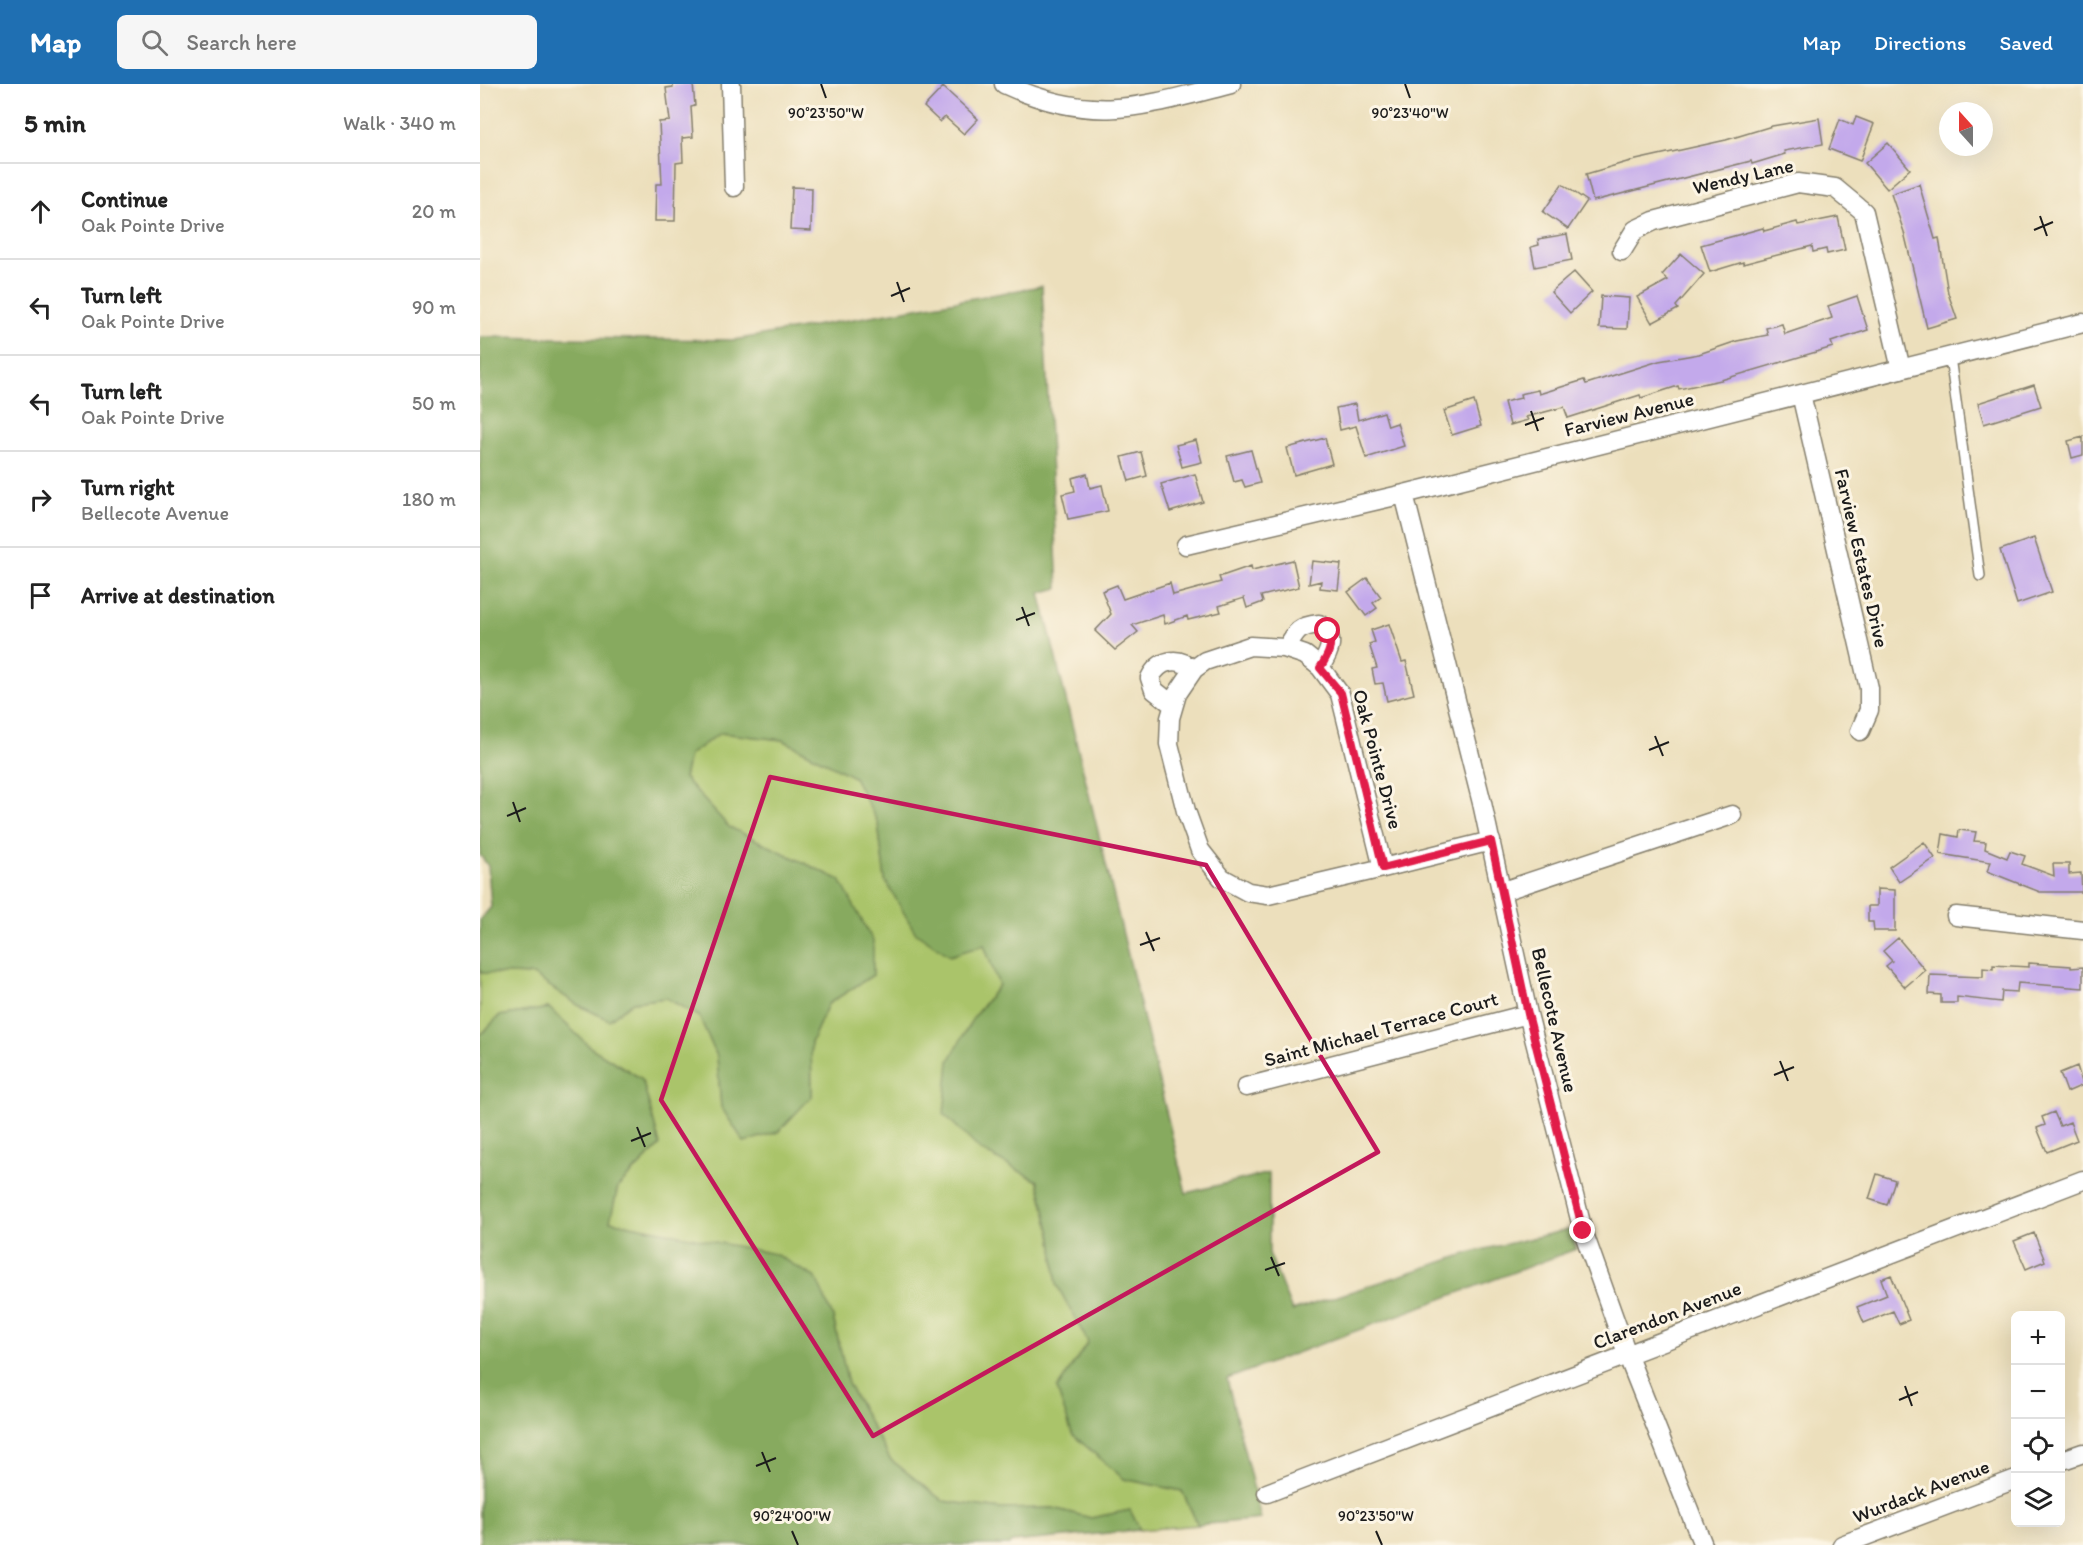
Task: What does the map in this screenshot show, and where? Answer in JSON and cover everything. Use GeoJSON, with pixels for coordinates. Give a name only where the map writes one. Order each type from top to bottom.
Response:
{"type":"FeatureCollection","features":[{"type":"Feature","properties":{"kind":"street"},"geometry":{"type":"LineString","coordinates":[[731,84],[734,187]]}},
{"type":"Feature","properties":{"kind":"street"},"geometry":{"type":"LineString","coordinates":[[1004,84],[1038,100],[1104,110],[1128,108],[1231,84]]}},
{"type":"Feature","properties":{"kind":"street","name":"Wendy Lane"},"geometry":{"type":"LineString","coordinates":[[1622,251],[1635,230],[1654,221],[1798,183],[1835,188],[1864,212],[1901,369]]}},
{"type":"Feature","properties":{"kind":"street","name":"Farview Avenue"},"geometry":{"type":"LineString","coordinates":[[1186,545],[1404,494],[2083,323]]}},
{"type":"Feature","properties":{"kind":"street","name":"Farview Estates Drive"},"geometry":{"type":"LineString","coordinates":[[1801,394],[1869,688],[1869,710],[1860,731]]}},
{"type":"Feature","properties":{"kind":"street","name":"Bellecote Avenue"},"geometry":{"type":"LineString","coordinates":[[1404,494],[1491,841],[1528,1014],[1583,1231],[1627,1354],[1702,1545]]}},
{"type":"Feature","properties":{"kind":"street"},"geometry":{"type":"LineString","coordinates":[[1287,648],[1293,636],[1303,626],[1319,624],[1328,631],[1331,642],[1329,654],[1320,668]]}},
{"type":"Feature","properties":{"kind":"street","name":"Oak Pointe Drive"},"geometry":{"type":"LineString","coordinates":[[1383,868],[1341,693],[1320,668],[1305,655],[1287,648],[1250,646],[1205,661],[1193,670],[1177,694],[1173,705],[1168,744],[1186,811],[1200,850],[1222,878],[1248,892],[1268,895],[1383,868],[1491,841]]}},
{"type":"Feature","properties":{"kind":"street"},"geometry":{"type":"LineString","coordinates":[[1173,705],[1154,690],[1150,678],[1155,668],[1166,661],[1180,662],[1193,670]]}},
{"type":"Feature","properties":{"kind":"street"},"geometry":{"type":"LineString","coordinates":[[1503,891],[1732,815]]}},
{"type":"Feature","properties":{"kind":"street"},"geometry":{"type":"LineString","coordinates":[[1956,916],[2083,930]]}},
{"type":"Feature","properties":{"kind":"street","name":"Saint Michael Terrace Court"},"geometry":{"type":"LineString","coordinates":[[1246,1087],[1528,1014]]}},
{"type":"Feature","properties":{"kind":"street","name":"Clarendon Avenue"},"geometry":{"type":"LineString","coordinates":[[1267,1493],[2083,1180]]}},
{"type":"Feature","properties":{"kind":"street"},"geometry":{"type":"LineString","coordinates":[[2065,1460],[2083,1453]]}},
{"type":"Feature","properties":{"kind":"street","name":"Wurdack Avenue"},"geometry":{"type":"LineString","coordinates":[[1842,1545],[2011,1481]]}},
{"type":"Feature","properties":{"kind":"lane"},"geometry":{"type":"LineString","coordinates":[[1950,357],[1980,576]]}},
{"type":"Feature","properties":{"kind":"highlighted area"},"geometry":{"type":"Polygon","coordinates":[[[770,777],[1206,865],[1378,1152],[873,1436],[661,1100],[770,777]]]}},
{"type":"Feature","properties":{"kind":"green space"},"geometry":{"type":"Polygon","coordinates":[[[1042,286],[1058,588],[1040,593],[1186,1193],[1269,1173],[1269,1253],[1292,1311],[1472,1252],[1571,1229],[1576,1249],[1227,1379],[1261,1519],[1198,1525],[1182,1491],[1124,1479],[1072,1434],[1057,1389],[1088,1342],[1057,1285],[1052,1238],[1038,1181],[980,1150],[944,1114],[949,1061],[973,1018],[999,985],[984,945],[950,956],[915,932],[885,880],[878,823],[854,777],[783,740],[720,733],[689,755],[684,778],[729,827],[840,880],[873,941],[873,975],[828,1004],[811,1043],[812,1096],[778,1132],[744,1142],[721,1107],[717,1056],[699,1016],[666,998],[633,1002],[609,1020],[578,1005],[533,975],[483,973],[480,970],[480,920],[491,907],[488,866],[480,855],[480,337],[734,340],[1042,286]]]}},
{"type":"Feature","properties":{"kind":"green space"},"geometry":{"type":"Polygon","coordinates":[[[720,733],[783,740],[854,777],[878,823],[885,880],[984,945],[999,985],[973,1018],[980,1150],[1038,1181],[1052,1238],[1057,1285],[1088,1342],[1057,1389],[1124,1479],[1182,1491],[1198,1525],[1140,1530],[1130,1510],[1091,1518],[1053,1508],[1001,1509],[943,1501],[890,1459],[848,1384],[833,1317],[672,1233],[609,1221],[618,1187],[660,1145],[642,1079],[591,1048],[549,1008],[499,1016],[480,1036],[480,970],[483,973],[533,975],[578,1005],[609,1020],[633,1002],[666,998],[699,1016],[717,1056],[721,1107],[812,1096],[811,1043],[828,1004],[873,975],[840,880],[729,827],[684,778],[689,755],[720,733]]]}},
{"type":"Feature","properties":{"kind":"green space"},"geometry":{"type":"Polygon","coordinates":[[[549,1008],[591,1048],[642,1079],[660,1145],[618,1187],[610,1221],[775,1254],[816,1278],[833,1317],[848,1384],[890,1459],[943,1501],[1001,1509],[1053,1508],[1091,1518],[1130,1510],[1140,1530],[1012,1542],[1010,1545],[480,1545],[480,1036],[499,1016],[549,1008]]]}},
{"type":"Feature","properties":{"kind":"building"},"geometry":{"type":"Polygon","coordinates":[[[673,84],[693,84],[695,106],[691,107],[693,137],[682,138],[683,162],[676,163],[675,221],[655,221],[656,184],[662,184],[659,122],[670,121],[666,88],[673,87],[673,84]]]}},
{"type":"Feature","properties":{"kind":"building"},"geometry":{"type":"Polygon","coordinates":[[[943,87],[978,119],[964,134],[945,117],[940,122],[924,107],[943,87]]]}},
{"type":"Feature","properties":{"kind":"building"},"geometry":{"type":"Polygon","coordinates":[[[1856,117],[1874,124],[1860,161],[1829,149],[1840,119],[1853,125],[1856,117]]]}},
{"type":"Feature","properties":{"kind":"building"},"geometry":{"type":"Polygon","coordinates":[[[1819,118],[1823,144],[1784,151],[1785,154],[1752,164],[1751,161],[1593,201],[1586,174],[1627,162],[1726,140],[1772,126],[1819,118]]]}},
{"type":"Feature","properties":{"kind":"building"},"geometry":{"type":"Polygon","coordinates":[[[1888,143],[1910,169],[1887,189],[1865,163],[1888,143]]]}},
{"type":"Feature","properties":{"kind":"building"},"geometry":{"type":"Polygon","coordinates":[[[1562,184],[1587,201],[1568,229],[1543,212],[1562,184]]]}},
{"type":"Feature","properties":{"kind":"building"},"geometry":{"type":"Polygon","coordinates":[[[1919,184],[1935,239],[1939,238],[1948,293],[1957,319],[1927,328],[1904,232],[1891,194],[1919,184]]]}},
{"type":"Feature","properties":{"kind":"building"},"geometry":{"type":"Polygon","coordinates":[[[792,187],[812,188],[811,231],[790,230],[792,187]]]}},
{"type":"Feature","properties":{"kind":"building"},"geometry":{"type":"Polygon","coordinates":[[[1838,217],[1845,250],[1827,254],[1826,249],[1813,252],[1812,246],[1710,272],[1701,245],[1763,228],[1764,231],[1797,222],[1798,225],[1838,217]]]}},
{"type":"Feature","properties":{"kind":"building"},"geometry":{"type":"Polygon","coordinates":[[[1567,234],[1572,260],[1535,267],[1531,247],[1539,245],[1538,239],[1567,234]]]}},
{"type":"Feature","properties":{"kind":"building"},"geometry":{"type":"Polygon","coordinates":[[[1681,254],[1704,274],[1676,306],[1678,309],[1652,323],[1637,297],[1668,280],[1662,275],[1681,254]]]}},
{"type":"Feature","properties":{"kind":"building"},"geometry":{"type":"Polygon","coordinates":[[[1574,272],[1592,292],[1570,313],[1551,292],[1574,272]]]}},
{"type":"Feature","properties":{"kind":"building"},"geometry":{"type":"Polygon","coordinates":[[[1601,296],[1629,298],[1627,329],[1599,328],[1601,296]]]}},
{"type":"Feature","properties":{"kind":"building"},"geometry":{"type":"Polygon","coordinates":[[[1857,296],[1868,330],[1831,342],[1833,347],[1721,380],[1679,389],[1678,386],[1641,398],[1640,395],[1568,418],[1564,407],[1526,417],[1528,420],[1510,425],[1504,402],[1521,398],[1520,394],[1538,390],[1539,394],[1584,380],[1586,384],[1659,361],[1699,354],[1737,341],[1768,335],[1766,328],[1782,324],[1785,334],[1832,318],[1828,306],[1857,296]]]}},
{"type":"Feature","properties":{"kind":"building"},"geometry":{"type":"Polygon","coordinates":[[[2034,385],[2041,406],[1984,424],[1978,403],[2034,385]]]}},
{"type":"Feature","properties":{"kind":"building"},"geometry":{"type":"Polygon","coordinates":[[[1474,401],[1481,426],[1452,435],[1444,411],[1474,401]]]}},
{"type":"Feature","properties":{"kind":"building"},"geometry":{"type":"Polygon","coordinates":[[[1355,404],[1358,420],[1384,412],[1388,426],[1397,423],[1404,446],[1366,458],[1356,426],[1340,430],[1336,408],[1355,404]]]}},
{"type":"Feature","properties":{"kind":"building"},"geometry":{"type":"Polygon","coordinates":[[[2083,437],[2083,455],[2072,458],[2068,441],[2083,437]]]}},
{"type":"Feature","properties":{"kind":"building"},"geometry":{"type":"Polygon","coordinates":[[[1325,438],[1332,464],[1294,475],[1287,448],[1325,438]]]}},
{"type":"Feature","properties":{"kind":"building"},"geometry":{"type":"Polygon","coordinates":[[[1196,440],[1202,462],[1182,467],[1176,445],[1196,440]]]}},
{"type":"Feature","properties":{"kind":"building"},"geometry":{"type":"Polygon","coordinates":[[[1251,450],[1260,483],[1245,487],[1242,480],[1234,482],[1227,456],[1251,450]]]}},
{"type":"Feature","properties":{"kind":"building"},"geometry":{"type":"Polygon","coordinates":[[[1141,452],[1147,476],[1129,481],[1122,457],[1141,452]]]}},
{"type":"Feature","properties":{"kind":"building"},"geometry":{"type":"Polygon","coordinates":[[[1087,474],[1090,488],[1102,485],[1108,511],[1068,519],[1062,494],[1075,491],[1072,478],[1087,474]]]}},
{"type":"Feature","properties":{"kind":"building"},"geometry":{"type":"Polygon","coordinates":[[[1195,474],[1203,502],[1170,512],[1161,484],[1195,474]]]}},
{"type":"Feature","properties":{"kind":"building"},"geometry":{"type":"Polygon","coordinates":[[[2034,538],[2052,592],[2017,604],[2000,550],[2034,538]]]}},
{"type":"Feature","properties":{"kind":"building"},"geometry":{"type":"Polygon","coordinates":[[[1293,560],[1299,587],[1261,596],[1263,602],[1247,608],[1244,598],[1219,606],[1221,612],[1188,620],[1187,616],[1165,624],[1163,615],[1132,625],[1138,632],[1115,650],[1095,631],[1111,614],[1102,591],[1117,585],[1123,599],[1170,583],[1173,595],[1221,582],[1219,577],[1251,566],[1252,570],[1293,560]]]}},
{"type":"Feature","properties":{"kind":"building"},"geometry":{"type":"Polygon","coordinates":[[[1312,561],[1341,564],[1338,590],[1320,588],[1321,581],[1309,584],[1312,561]]]}},
{"type":"Feature","properties":{"kind":"building"},"geometry":{"type":"Polygon","coordinates":[[[1367,578],[1381,597],[1373,603],[1377,608],[1366,616],[1348,592],[1367,578]]]}},
{"type":"Feature","properties":{"kind":"building"},"geometry":{"type":"Polygon","coordinates":[[[1389,624],[1402,662],[1406,661],[1414,694],[1387,701],[1383,683],[1375,684],[1372,669],[1377,668],[1369,644],[1375,642],[1371,630],[1389,624]]]}},
{"type":"Feature","properties":{"kind":"building"},"geometry":{"type":"Polygon","coordinates":[[[1959,830],[1976,832],[1974,841],[1986,842],[1985,849],[2007,858],[2010,851],[2025,856],[2022,864],[2054,876],[2053,864],[2069,864],[2069,874],[2081,873],[2082,892],[2040,892],[1987,871],[1991,862],[1940,854],[1943,834],[1958,837],[1959,830]]]}},
{"type":"Feature","properties":{"kind":"building"},"geometry":{"type":"Polygon","coordinates":[[[1924,842],[1935,858],[1899,882],[1889,867],[1924,842]]]}},
{"type":"Feature","properties":{"kind":"building"},"geometry":{"type":"Polygon","coordinates":[[[1877,889],[1895,890],[1895,931],[1874,931],[1873,922],[1868,922],[1868,906],[1877,906],[1877,889]]]}},
{"type":"Feature","properties":{"kind":"building"},"geometry":{"type":"Polygon","coordinates":[[[1898,938],[1925,970],[1905,987],[1886,966],[1892,961],[1883,951],[1898,938]]]}},
{"type":"Feature","properties":{"kind":"building"},"geometry":{"type":"Polygon","coordinates":[[[2029,963],[2071,966],[2071,968],[2083,967],[2083,988],[2018,983],[2017,992],[2002,991],[2001,1002],[1957,997],[1957,1003],[1941,1003],[1941,995],[1929,994],[1930,975],[1983,977],[1983,968],[1993,969],[1993,965],[2029,967],[2029,963]]]}},
{"type":"Feature","properties":{"kind":"building"},"geometry":{"type":"Polygon","coordinates":[[[2077,1066],[2083,1085],[2067,1092],[2060,1073],[2077,1066]]]}},
{"type":"Feature","properties":{"kind":"building"},"geometry":{"type":"Polygon","coordinates":[[[2054,1112],[2060,1126],[2070,1122],[2077,1140],[2047,1152],[2037,1128],[2045,1125],[2042,1117],[2054,1112]]]}},
{"type":"Feature","properties":{"kind":"building"},"geometry":{"type":"Polygon","coordinates":[[[1877,1174],[1895,1180],[1887,1205],[1869,1199],[1877,1174]]]}},
{"type":"Feature","properties":{"kind":"building"},"geometry":{"type":"Polygon","coordinates":[[[2034,1233],[2045,1261],[2026,1269],[2014,1241],[2034,1233]]]}},
{"type":"Feature","properties":{"kind":"building"},"geometry":{"type":"Polygon","coordinates":[[[1891,1275],[1909,1320],[1899,1324],[1893,1311],[1864,1323],[1857,1307],[1887,1295],[1881,1279],[1891,1275]]]}},
{"type":"Feature","properties":{"kind":"route"},"geometry":{"type":"LineString","coordinates":[[1328,631],[1331,642],[1329,654],[1320,668],[1341,693],[1383,868],[1491,841],[1528,1014],[1583,1231]]}}]}
